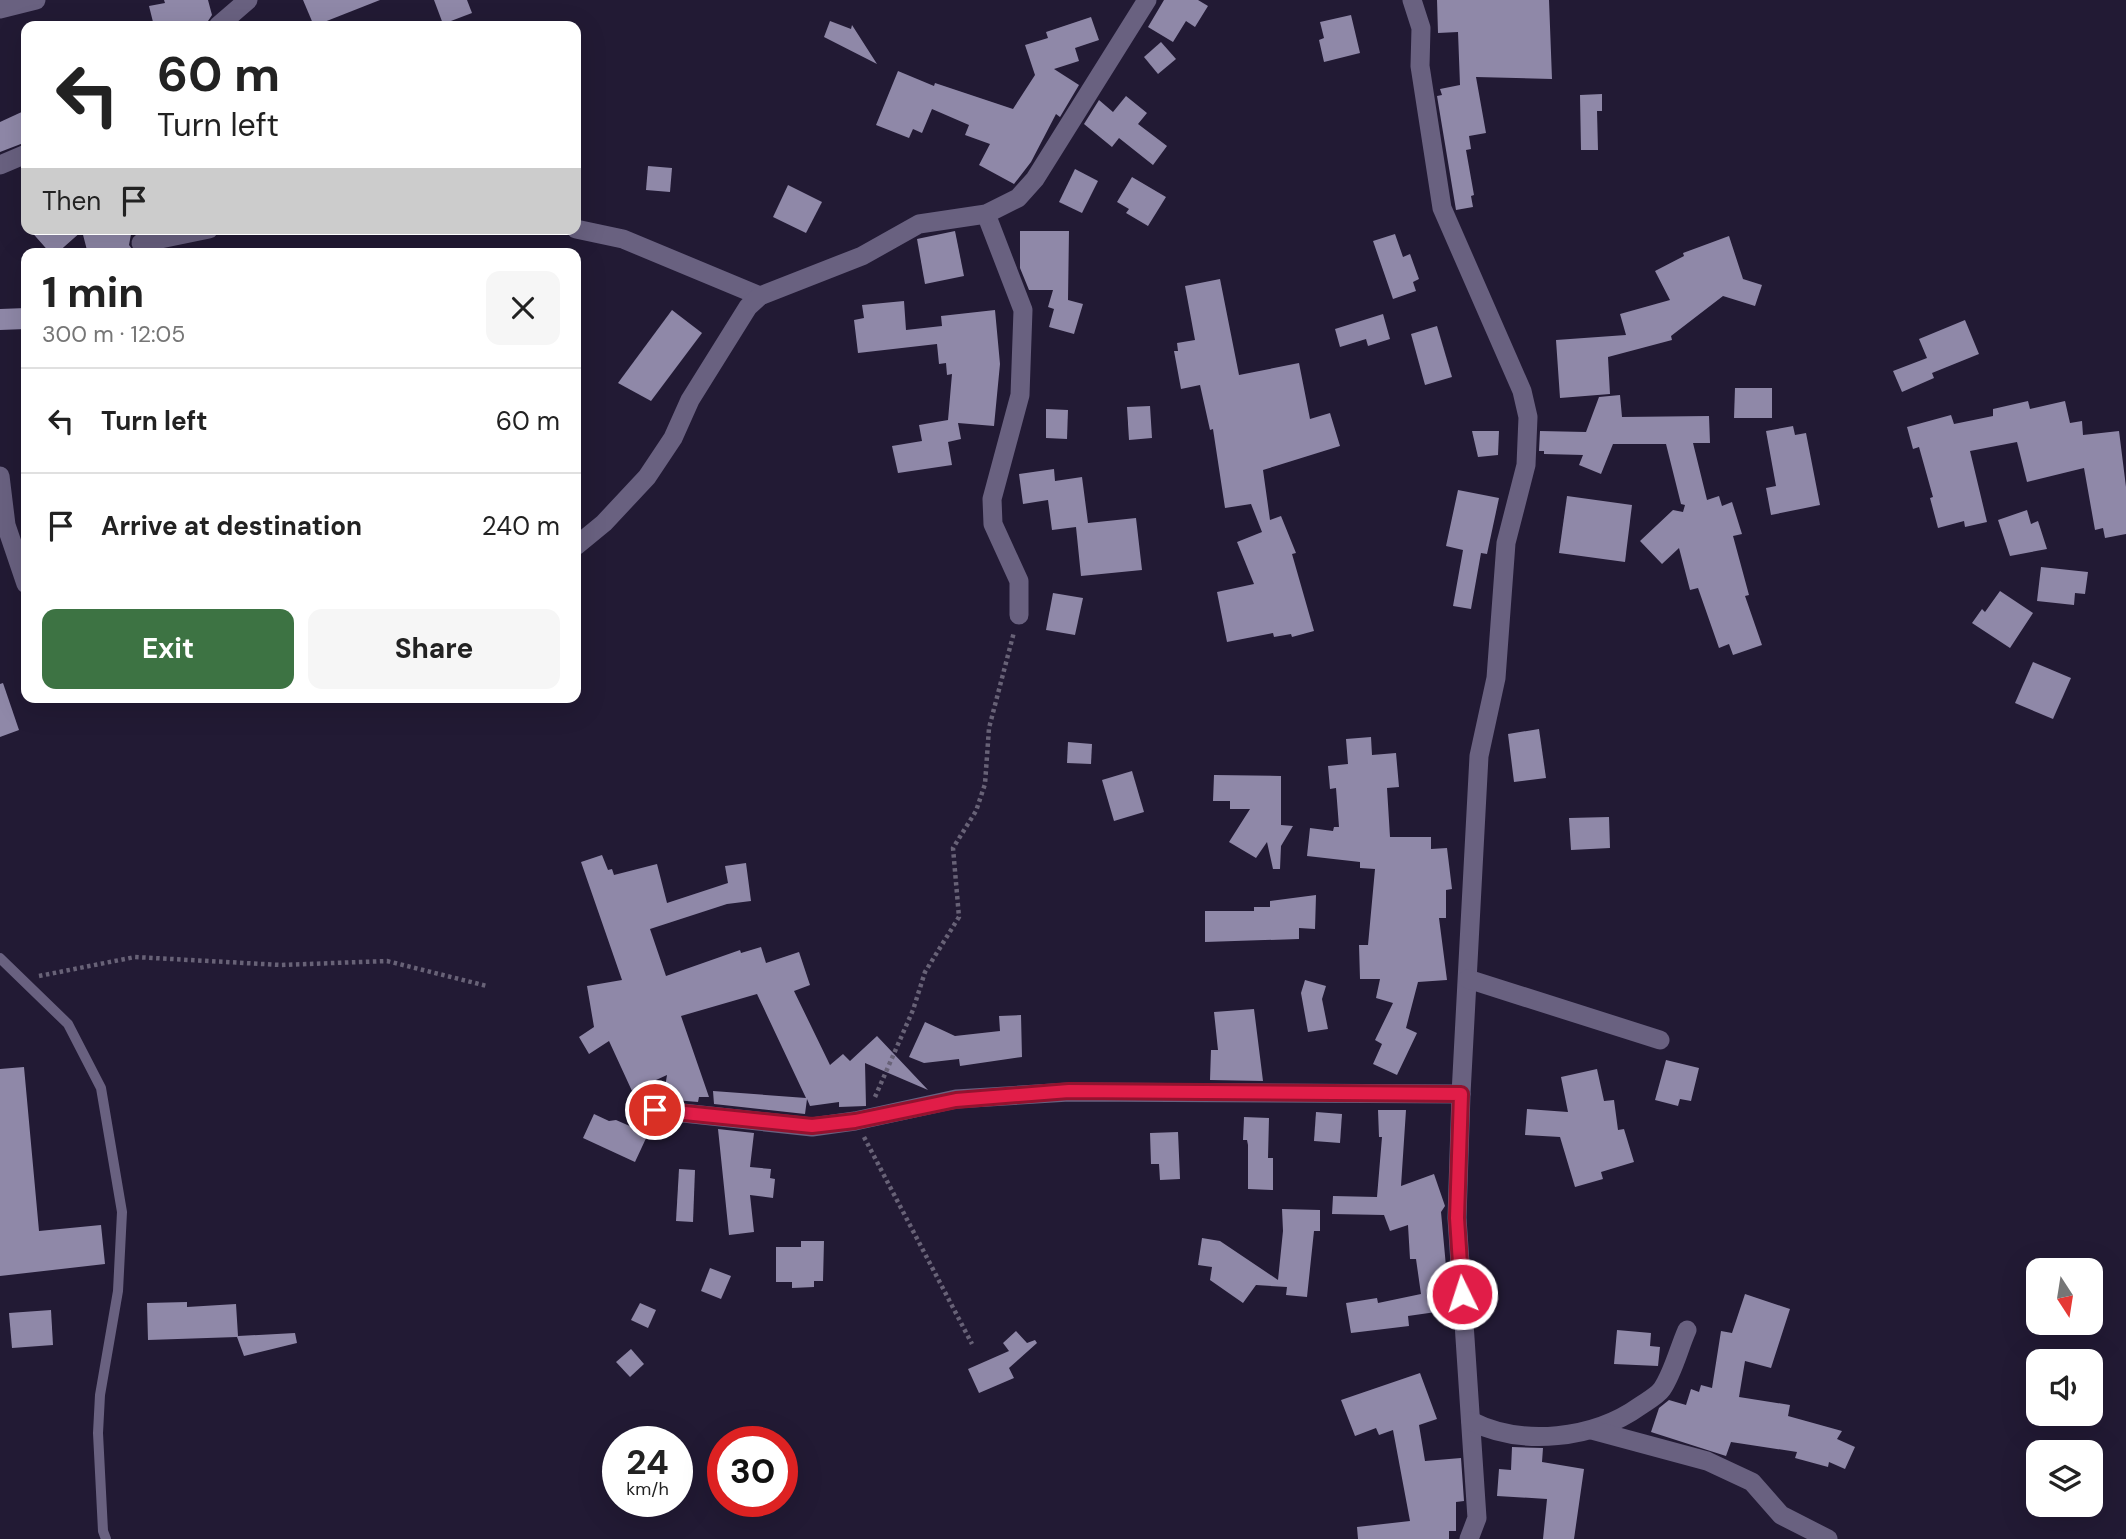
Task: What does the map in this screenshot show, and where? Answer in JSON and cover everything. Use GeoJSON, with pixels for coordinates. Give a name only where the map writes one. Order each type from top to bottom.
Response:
{"type":"FeatureCollection","features":[{"type":"Feature","properties":{"kind":"street"},"geometry":{"type":"LineString","coordinates":[[0,9],[36,0]]}},
{"type":"Feature","properties":{"kind":"street"},"geometry":{"type":"LineString","coordinates":[[224,21],[248,0]]}},
{"type":"Feature","properties":{"kind":"street"},"geometry":{"type":"LineString","coordinates":[[581,542],[604,523],[648,477],[673,438],[697,389],[748,307],[760,296],[862,256],[919,224],[986,214],[1018,198],[1035,179],[1147,0]]}},
{"type":"Feature","properties":{"kind":"street"},"geometry":{"type":"LineString","coordinates":[[1412,0],[1421,28],[1420,66],[1442,208],[1522,391],[1528,417],[1526,465],[1506,543],[1496,678],[1479,756],[1461,1094],[1457,1218],[1477,1518],[1469,1539]]}},
{"type":"Feature","properties":{"kind":"street"},"geometry":{"type":"LineString","coordinates":[[0,165],[21,156]]}},
{"type":"Feature","properties":{"kind":"street"},"geometry":{"type":"LineString","coordinates":[[986,214],[1023,310],[1020,395],[992,499],[993,524],[1018,581],[1018,615]]}},
{"type":"Feature","properties":{"kind":"street"},"geometry":{"type":"LineString","coordinates":[[581,230],[623,239],[760,296]]}},
{"type":"Feature","properties":{"kind":"street"},"geometry":{"type":"LineString","coordinates":[[142,242],[178,235]]}},
{"type":"Feature","properties":{"kind":"street"},"geometry":{"type":"LineString","coordinates":[[0,476],[6,525],[21,569]]}},
{"type":"Feature","properties":{"kind":"street"},"geometry":{"type":"LineString","coordinates":[[1468,979],[1660,1040]]}},
{"type":"Feature","properties":{"kind":"street"},"geometry":{"type":"LineString","coordinates":[[655,1110],[812,1126],[860,1120],[956,1100],[1069,1091],[1461,1094]]}},
{"type":"Feature","properties":{"kind":"street"},"geometry":{"type":"LineString","coordinates":[[1471,1422],[1495,1433],[1562,1435],[1592,1430],[1624,1418],[1661,1391],[1687,1330]]}},
{"type":"Feature","properties":{"kind":"street"},"geometry":{"type":"LineString","coordinates":[[1592,1430],[1707,1461],[1752,1482],[1781,1515],[1828,1539]]}},
{"type":"Feature","properties":{"kind":"lane"},"geometry":{"type":"LineString","coordinates":[[0,958],[25,979],[68,1024],[101,1088],[122,1212],[118,1291],[98,1420],[103,1531],[106,1539]]}},
{"type":"Feature","properties":{"kind":"path"},"geometry":{"type":"LineString","coordinates":[[972,1344],[860,1120],[913,1010],[925,972],[959,917],[953,848],[976,811],[985,784],[989,728],[1018,615]]}},
{"type":"Feature","properties":{"kind":"path"},"geometry":{"type":"LineString","coordinates":[[25,979],[135,957],[281,965],[387,961],[487,986]]}},
{"type":"Feature","properties":{"kind":"building"},"geometry":{"type":"Polygon","coordinates":[[[164,0],[208,0],[212,15],[208,21],[153,21],[149,6],[165,3],[164,0]]]}},
{"type":"Feature","properties":{"kind":"building"},"geometry":{"type":"Polygon","coordinates":[[[303,0],[380,0],[327,21],[312,21],[303,0]]]}},
{"type":"Feature","properties":{"kind":"building"},"geometry":{"type":"Polygon","coordinates":[[[434,0],[467,0],[472,13],[451,21],[442,21],[434,0]]]}},
{"type":"Feature","properties":{"kind":"building"},"geometry":{"type":"Polygon","coordinates":[[[1164,0],[1198,0],[1208,6],[1195,27],[1186,21],[1173,42],[1148,27],[1164,0]]]}},
{"type":"Feature","properties":{"kind":"building"},"geometry":{"type":"Polygon","coordinates":[[[1437,0],[1549,0],[1552,79],[1476,77],[1486,133],[1469,136],[1471,149],[1466,150],[1474,195],[1471,196],[1473,207],[1456,210],[1437,96],[1442,95],[1440,89],[1460,85],[1458,32],[1438,33],[1437,0]]]}},
{"type":"Feature","properties":{"kind":"building"},"geometry":{"type":"Polygon","coordinates":[[[1351,15],[1360,53],[1324,62],[1319,40],[1324,38],[1320,22],[1351,15]]]}},
{"type":"Feature","properties":{"kind":"building"},"geometry":{"type":"Polygon","coordinates":[[[1091,17],[1099,40],[1075,48],[1079,61],[1054,69],[1079,85],[1060,117],[1056,114],[1031,162],[1014,184],[979,165],[990,144],[965,135],[969,125],[932,109],[922,133],[913,129],[909,138],[876,125],[898,71],[934,86],[935,83],[1013,109],[1035,75],[1025,45],[1048,38],[1046,32],[1091,17]]]}},
{"type":"Feature","properties":{"kind":"building"},"geometry":{"type":"Polygon","coordinates":[[[830,21],[851,29],[852,25],[877,64],[824,37],[830,21]]]}},
{"type":"Feature","properties":{"kind":"building"},"geometry":{"type":"Polygon","coordinates":[[[1161,42],[1176,59],[1158,74],[1144,57],[1161,42]]]}},
{"type":"Feature","properties":{"kind":"building"},"geometry":{"type":"Polygon","coordinates":[[[1602,94],[1602,111],[1597,111],[1598,150],[1581,150],[1580,95],[1602,94]]]}},
{"type":"Feature","properties":{"kind":"building"},"geometry":{"type":"Polygon","coordinates":[[[1126,96],[1147,113],[1138,124],[1167,146],[1153,165],[1119,138],[1112,147],[1084,124],[1099,100],[1113,112],[1126,96]]]}},
{"type":"Feature","properties":{"kind":"building"},"geometry":{"type":"Polygon","coordinates":[[[21,112],[21,144],[0,152],[0,122],[21,112]]]}},
{"type":"Feature","properties":{"kind":"building"},"geometry":{"type":"Polygon","coordinates":[[[648,166],[672,168],[670,192],[646,190],[648,166]]]}},
{"type":"Feature","properties":{"kind":"building"},"geometry":{"type":"Polygon","coordinates":[[[1075,169],[1098,181],[1082,213],[1059,202],[1075,169]]]}},
{"type":"Feature","properties":{"kind":"building"},"geometry":{"type":"Polygon","coordinates":[[[1132,177],[1166,197],[1148,226],[1126,213],[1129,209],[1117,202],[1132,177]]]}},
{"type":"Feature","properties":{"kind":"building"},"geometry":{"type":"Polygon","coordinates":[[[788,185],[822,202],[806,233],[773,217],[788,185]]]}},
{"type":"Feature","properties":{"kind":"building"},"geometry":{"type":"Polygon","coordinates":[[[955,231],[964,276],[925,284],[917,239],[955,231]]]}},
{"type":"Feature","properties":{"kind":"building"},"geometry":{"type":"Polygon","coordinates":[[[1020,231],[1069,231],[1068,300],[1083,304],[1074,334],[1049,327],[1054,309],[1048,307],[1053,290],[1029,290],[1020,268],[1020,231]]]}},
{"type":"Feature","properties":{"kind":"building"},"geometry":{"type":"Polygon","coordinates":[[[1395,234],[1403,257],[1410,254],[1419,279],[1413,282],[1416,291],[1393,299],[1373,241],[1395,234]]]}},
{"type":"Feature","properties":{"kind":"building"},"geometry":{"type":"Polygon","coordinates":[[[34,235],[77,235],[63,248],[46,248],[34,235]]]}},
{"type":"Feature","properties":{"kind":"building"},"geometry":{"type":"Polygon","coordinates":[[[83,235],[131,235],[129,245],[131,248],[86,248],[83,235]]]}},
{"type":"Feature","properties":{"kind":"building"},"geometry":{"type":"Polygon","coordinates":[[[1729,236],[1743,279],[1762,285],[1755,306],[1723,296],[1671,336],[1672,340],[1608,357],[1610,394],[1560,398],[1556,340],[1626,335],[1620,314],[1670,300],[1655,271],[1684,256],[1683,253],[1729,236]]]}},
{"type":"Feature","properties":{"kind":"building"},"geometry":{"type":"Polygon","coordinates":[[[1220,279],[1239,375],[1299,363],[1310,419],[1330,413],[1340,446],[1263,470],[1270,520],[1281,516],[1296,553],[1292,554],[1314,631],[1292,637],[1291,634],[1274,637],[1273,633],[1227,642],[1217,592],[1254,584],[1237,542],[1262,532],[1251,504],[1225,508],[1213,429],[1210,430],[1200,385],[1181,389],[1174,351],[1178,351],[1177,343],[1195,340],[1185,286],[1220,279]]]}},
{"type":"Feature","properties":{"kind":"building"},"geometry":{"type":"Polygon","coordinates":[[[904,301],[906,330],[942,326],[941,316],[995,310],[1000,364],[994,426],[958,423],[961,439],[948,442],[952,465],[898,473],[892,446],[922,441],[919,425],[948,420],[952,374],[947,375],[946,363],[939,364],[937,344],[858,353],[854,320],[864,318],[862,305],[904,301]]]}},
{"type":"Feature","properties":{"kind":"building"},"geometry":{"type":"Polygon","coordinates":[[[21,308],[21,329],[0,330],[0,309],[21,308]]]}},
{"type":"Feature","properties":{"kind":"building"},"geometry":{"type":"Polygon","coordinates":[[[672,310],[702,333],[651,401],[618,383],[672,310]]]}},
{"type":"Feature","properties":{"kind":"building"},"geometry":{"type":"Polygon","coordinates":[[[1383,314],[1390,339],[1368,346],[1366,339],[1340,347],[1335,329],[1383,314]]]}},
{"type":"Feature","properties":{"kind":"building"},"geometry":{"type":"Polygon","coordinates":[[[1965,320],[1979,354],[1932,373],[1934,378],[1902,392],[1893,371],[1927,358],[1919,339],[1965,320]]]}},
{"type":"Feature","properties":{"kind":"building"},"geometry":{"type":"Polygon","coordinates":[[[1437,326],[1452,377],[1425,385],[1411,334],[1437,326]]]}},
{"type":"Feature","properties":{"kind":"building"},"geometry":{"type":"Polygon","coordinates":[[[1735,388],[1772,388],[1772,418],[1734,418],[1735,388]]]}},
{"type":"Feature","properties":{"kind":"building"},"geometry":{"type":"Polygon","coordinates":[[[1620,395],[1622,417],[1709,416],[1710,443],[1693,443],[1707,500],[1719,496],[1722,506],[1732,502],[1742,534],[1733,536],[1749,595],[1745,596],[1762,645],[1733,655],[1729,644],[1719,648],[1698,588],[1690,590],[1679,548],[1662,564],[1640,541],[1673,510],[1683,512],[1685,505],[1681,504],[1666,444],[1613,444],[1601,474],[1579,465],[1583,455],[1544,454],[1544,451],[1539,451],[1540,431],[1586,432],[1599,397],[1620,395]]]}},
{"type":"Feature","properties":{"kind":"building"},"geometry":{"type":"Polygon","coordinates":[[[2028,401],[2030,409],[2065,401],[2070,423],[2082,421],[2083,435],[2119,431],[2126,487],[2126,534],[2105,538],[2103,528],[2095,530],[2084,468],[2027,482],[2017,442],[1970,451],[1987,522],[1965,527],[1964,521],[1938,528],[1930,498],[1933,497],[1919,447],[1913,449],[1907,427],[1951,415],[1954,424],[1993,416],[1993,409],[2028,401]]]}},
{"type":"Feature","properties":{"kind":"building"},"geometry":{"type":"Polygon","coordinates":[[[1150,406],[1152,438],[1129,440],[1127,407],[1150,406]]]}},
{"type":"Feature","properties":{"kind":"building"},"geometry":{"type":"Polygon","coordinates":[[[1046,409],[1068,410],[1067,439],[1046,438],[1046,409]]]}},
{"type":"Feature","properties":{"kind":"building"},"geometry":{"type":"Polygon","coordinates":[[[1793,426],[1795,435],[1806,433],[1820,505],[1771,515],[1766,488],[1776,486],[1766,431],[1793,426]]]}},
{"type":"Feature","properties":{"kind":"building"},"geometry":{"type":"Polygon","coordinates":[[[1472,431],[1499,431],[1498,455],[1478,457],[1472,431]]]}},
{"type":"Feature","properties":{"kind":"building"},"geometry":{"type":"Polygon","coordinates":[[[1054,469],[1055,481],[1082,477],[1088,523],[1136,518],[1142,570],[1081,576],[1076,527],[1052,530],[1048,500],[1023,504],[1019,474],[1054,469]]]}},
{"type":"Feature","properties":{"kind":"building"},"geometry":{"type":"Polygon","coordinates":[[[1458,490],[1499,498],[1487,554],[1481,553],[1471,609],[1453,606],[1463,550],[1446,546],[1458,490]]]}},
{"type":"Feature","properties":{"kind":"building"},"geometry":{"type":"Polygon","coordinates":[[[1567,496],[1632,505],[1625,562],[1559,553],[1567,496]]]}},
{"type":"Feature","properties":{"kind":"building"},"geometry":{"type":"Polygon","coordinates":[[[2027,510],[2031,524],[2038,521],[2047,549],[2010,556],[1998,520],[2027,510]]]}},
{"type":"Feature","properties":{"kind":"building"},"geometry":{"type":"Polygon","coordinates":[[[2041,567],[2088,572],[2085,594],[2075,593],[2074,605],[2037,601],[2041,567]]]}},
{"type":"Feature","properties":{"kind":"building"},"geometry":{"type":"Polygon","coordinates":[[[2000,591],[2033,613],[2010,648],[1972,623],[1982,609],[1985,612],[2000,591]]]}},
{"type":"Feature","properties":{"kind":"building"},"geometry":{"type":"Polygon","coordinates":[[[1053,593],[1083,598],[1075,635],[1046,630],[1053,593]]]}},
{"type":"Feature","properties":{"kind":"building"},"geometry":{"type":"Polygon","coordinates":[[[2033,662],[2071,678],[2053,719],[2015,703],[2033,662]]]}},
{"type":"Feature","properties":{"kind":"building"},"geometry":{"type":"Polygon","coordinates":[[[3,683],[19,730],[0,737],[0,684],[3,683]]]}},
{"type":"Feature","properties":{"kind":"building"},"geometry":{"type":"Polygon","coordinates":[[[1539,729],[1546,778],[1514,782],[1508,734],[1539,729]]]}},
{"type":"Feature","properties":{"kind":"building"},"geometry":{"type":"Polygon","coordinates":[[[1371,737],[1372,755],[1396,753],[1399,787],[1387,788],[1390,837],[1431,837],[1431,849],[1447,848],[1452,889],[1446,890],[1446,918],[1439,918],[1447,980],[1418,982],[1406,1028],[1417,1033],[1397,1075],[1373,1064],[1382,1044],[1375,1040],[1393,1003],[1376,998],[1380,979],[1360,979],[1359,945],[1368,945],[1375,869],[1360,868],[1360,862],[1307,856],[1310,828],[1333,831],[1334,827],[1339,827],[1336,788],[1330,789],[1328,766],[1348,764],[1346,739],[1371,737]]]}},
{"type":"Feature","properties":{"kind":"building"},"geometry":{"type":"Polygon","coordinates":[[[1068,742],[1092,744],[1091,764],[1067,763],[1068,742]]]}},
{"type":"Feature","properties":{"kind":"building"},"geometry":{"type":"Polygon","coordinates":[[[1132,771],[1144,812],[1114,821],[1102,780],[1132,771]]]}},
{"type":"Feature","properties":{"kind":"building"},"geometry":{"type":"Polygon","coordinates":[[[1214,775],[1281,776],[1281,825],[1293,826],[1281,846],[1280,869],[1273,869],[1267,842],[1256,858],[1229,842],[1250,809],[1230,809],[1230,801],[1213,801],[1214,775]]]}},
{"type":"Feature","properties":{"kind":"building"},"geometry":{"type":"Polygon","coordinates":[[[1609,817],[1610,848],[1571,850],[1569,818],[1609,817]]]}},
{"type":"Feature","properties":{"kind":"building"},"geometry":{"type":"Polygon","coordinates":[[[602,855],[608,870],[612,869],[614,875],[657,864],[667,903],[728,883],[725,866],[746,863],[751,901],[727,904],[650,929],[666,976],[740,950],[741,953],[761,947],[766,963],[799,952],[810,985],[794,991],[830,1065],[843,1054],[850,1061],[877,1036],[928,1090],[865,1063],[866,1106],[839,1107],[839,1102],[810,1106],[807,1099],[805,1114],[714,1104],[713,1091],[806,1098],[757,994],[681,1016],[709,1097],[699,1097],[698,1102],[663,1099],[667,1075],[632,1091],[609,1041],[589,1054],[579,1037],[594,1027],[587,986],[622,980],[581,862],[602,855]]]}},
{"type":"Feature","properties":{"kind":"building"},"geometry":{"type":"Polygon","coordinates":[[[1316,895],[1315,929],[1299,928],[1299,939],[1205,942],[1205,911],[1254,911],[1254,907],[1270,907],[1270,901],[1316,895]]]}},
{"type":"Feature","properties":{"kind":"building"},"geometry":{"type":"Polygon","coordinates":[[[1305,980],[1326,986],[1322,999],[1328,1029],[1308,1032],[1301,993],[1305,980]]]}},
{"type":"Feature","properties":{"kind":"building"},"geometry":{"type":"Polygon","coordinates":[[[1254,1009],[1263,1081],[1210,1080],[1211,1050],[1218,1050],[1214,1012],[1254,1009]]]}},
{"type":"Feature","properties":{"kind":"building"},"geometry":{"type":"Polygon","coordinates":[[[1021,1015],[1022,1057],[960,1066],[959,1059],[924,1063],[909,1057],[925,1022],[955,1036],[1000,1031],[999,1016],[1021,1015]]]}},
{"type":"Feature","properties":{"kind":"building"},"geometry":{"type":"Polygon","coordinates":[[[1666,1060],[1699,1068],[1691,1101],[1680,1099],[1678,1106],[1655,1100],[1666,1060]]]}},
{"type":"Feature","properties":{"kind":"building"},"geometry":{"type":"Polygon","coordinates":[[[24,1067],[39,1231],[101,1225],[105,1264],[0,1276],[0,1069],[24,1067]]]}},
{"type":"Feature","properties":{"kind":"building"},"geometry":{"type":"Polygon","coordinates":[[[1597,1069],[1604,1101],[1614,1100],[1618,1130],[1624,1129],[1634,1162],[1601,1172],[1603,1179],[1575,1187],[1560,1137],[1525,1135],[1527,1109],[1568,1112],[1561,1077],[1597,1069]]]}},
{"type":"Feature","properties":{"kind":"building"},"geometry":{"type":"Polygon","coordinates":[[[1378,1110],[1406,1110],[1401,1186],[1434,1174],[1445,1206],[1441,1212],[1450,1310],[1408,1316],[1409,1326],[1351,1333],[1346,1303],[1377,1298],[1378,1303],[1421,1294],[1416,1259],[1410,1259],[1408,1225],[1390,1231],[1384,1215],[1332,1214],[1333,1196],[1377,1197],[1382,1137],[1379,1137],[1378,1110]]]}},
{"type":"Feature","properties":{"kind":"building"},"geometry":{"type":"Polygon","coordinates":[[[1316,1112],[1342,1114],[1340,1143],[1314,1141],[1316,1112]]]}},
{"type":"Feature","properties":{"kind":"building"},"geometry":{"type":"Polygon","coordinates":[[[594,1114],[648,1134],[635,1162],[583,1138],[594,1114]]]}},
{"type":"Feature","properties":{"kind":"building"},"geometry":{"type":"Polygon","coordinates":[[[1244,1117],[1269,1118],[1268,1158],[1273,1158],[1273,1190],[1248,1189],[1248,1145],[1247,1140],[1243,1140],[1244,1117]]]}},
{"type":"Feature","properties":{"kind":"building"},"geometry":{"type":"Polygon","coordinates":[[[718,1129],[754,1133],[750,1167],[771,1169],[770,1178],[775,1179],[773,1198],[750,1195],[754,1232],[729,1235],[718,1129]]]}},
{"type":"Feature","properties":{"kind":"building"},"geometry":{"type":"Polygon","coordinates":[[[1178,1132],[1180,1179],[1160,1180],[1159,1164],[1151,1164],[1150,1133],[1178,1132]]]}},
{"type":"Feature","properties":{"kind":"building"},"geometry":{"type":"Polygon","coordinates":[[[679,1169],[695,1170],[693,1222],[676,1221],[679,1169]]]}},
{"type":"Feature","properties":{"kind":"building"},"geometry":{"type":"Polygon","coordinates":[[[1282,1209],[1320,1210],[1320,1231],[1314,1231],[1307,1297],[1286,1295],[1287,1287],[1256,1285],[1243,1303],[1210,1280],[1212,1267],[1198,1265],[1202,1238],[1220,1241],[1278,1280],[1283,1231],[1282,1209]]]}},
{"type":"Feature","properties":{"kind":"building"},"geometry":{"type":"Polygon","coordinates":[[[801,1241],[824,1241],[823,1281],[814,1281],[814,1287],[792,1288],[792,1282],[776,1282],[776,1247],[801,1247],[801,1241]]]}},
{"type":"Feature","properties":{"kind":"building"},"geometry":{"type":"Polygon","coordinates":[[[710,1268],[731,1276],[721,1299],[701,1291],[710,1268]]]}},
{"type":"Feature","properties":{"kind":"building"},"geometry":{"type":"Polygon","coordinates":[[[1745,1294],[1790,1309],[1771,1368],[1745,1361],[1739,1397],[1790,1405],[1788,1416],[1842,1431],[1837,1439],[1855,1447],[1845,1469],[1829,1462],[1828,1467],[1795,1458],[1797,1452],[1731,1442],[1726,1456],[1651,1432],[1659,1408],[1669,1400],[1686,1405],[1691,1389],[1699,1392],[1701,1385],[1712,1388],[1721,1331],[1732,1333],[1745,1294]]]}},
{"type":"Feature","properties":{"kind":"building"},"geometry":{"type":"Polygon","coordinates":[[[187,1302],[187,1307],[236,1304],[238,1336],[295,1333],[297,1343],[244,1356],[237,1337],[148,1340],[147,1303],[187,1302]]]}},
{"type":"Feature","properties":{"kind":"building"},"geometry":{"type":"Polygon","coordinates":[[[640,1303],[656,1310],[648,1328],[631,1320],[640,1303]]]}},
{"type":"Feature","properties":{"kind":"building"},"geometry":{"type":"Polygon","coordinates":[[[51,1310],[53,1345],[12,1348],[9,1313],[51,1310]]]}},
{"type":"Feature","properties":{"kind":"building"},"geometry":{"type":"Polygon","coordinates":[[[1617,1330],[1651,1333],[1650,1346],[1660,1347],[1658,1366],[1614,1364],[1617,1330]]]}},
{"type":"Feature","properties":{"kind":"building"},"geometry":{"type":"Polygon","coordinates":[[[1016,1331],[1027,1343],[1035,1340],[1037,1343],[1009,1368],[1014,1378],[979,1393],[968,1369],[1009,1351],[1003,1343],[1016,1331]]]}},
{"type":"Feature","properties":{"kind":"building"},"geometry":{"type":"Polygon","coordinates":[[[631,1349],[644,1364],[630,1377],[616,1362],[631,1349]]]}},
{"type":"Feature","properties":{"kind":"building"},"geometry":{"type":"Polygon","coordinates":[[[1420,1373],[1437,1419],[1419,1425],[1425,1461],[1461,1458],[1464,1501],[1456,1502],[1456,1531],[1449,1531],[1449,1539],[1358,1539],[1357,1527],[1410,1521],[1393,1430],[1379,1435],[1376,1428],[1355,1436],[1341,1400],[1420,1373]]]}},
{"type":"Feature","properties":{"kind":"building"},"geometry":{"type":"Polygon","coordinates":[[[1512,1447],[1543,1448],[1542,1462],[1584,1469],[1574,1539],[1543,1539],[1547,1499],[1497,1496],[1499,1469],[1511,1470],[1512,1447]]]}},
{"type":"Feature","properties":{"kind":"route"},"geometry":{"type":"LineString","coordinates":[[655,1110],[812,1126],[855,1121],[956,1100],[1069,1091],[1461,1094],[1457,1218],[1462,1294]]}}]}
